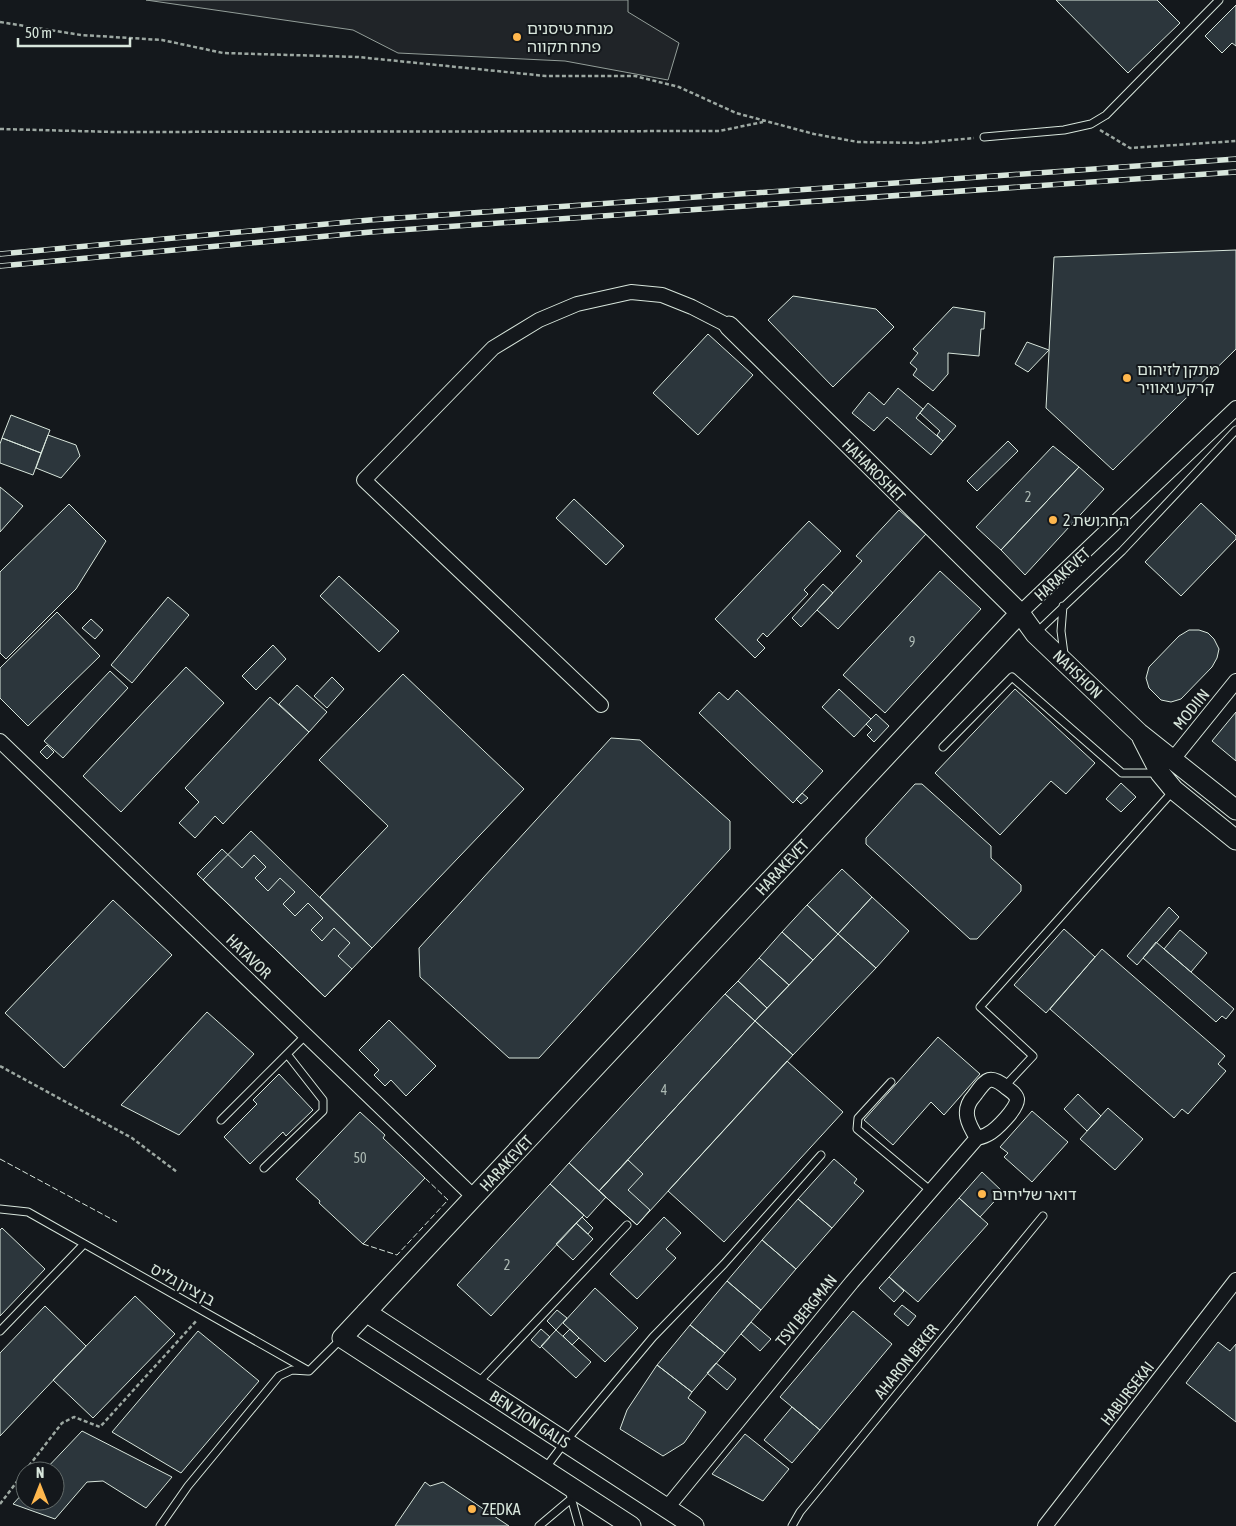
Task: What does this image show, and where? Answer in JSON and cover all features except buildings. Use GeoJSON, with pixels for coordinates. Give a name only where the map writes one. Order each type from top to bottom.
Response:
{"type":"FeatureCollection","features":[{"type":"Feature","properties":{"kind":"street"},"geometry":{"type":"LineString","coordinates":[[600,706],[364,480],[493,348],[539,320],[577,304],[631,292],[662,295],[692,307],[729,326]]}},
{"type":"Feature","properties":{"kind":"street","name":"HAHAROSHET"},"geometry":{"type":"LineString","coordinates":[[729,326],[1020,613]]}},
{"type":"Feature","properties":{"kind":"street","name":"HARAKEVET"},"geometry":{"type":"LineString","coordinates":[[342,1338],[1020,613],[1236,408]]}},
{"type":"Feature","properties":{"kind":"street","name":"NAHSHON"},"geometry":{"type":"LineString","coordinates":[[1020,613],[1035,634],[1139,732],[1236,810]]}},
{"type":"Feature","properties":{"kind":"street","name":"MODIIN"},"geometry":{"type":"LineString","coordinates":[[1173,759],[1236,681]]}},
{"type":"Feature","properties":{"kind":"street","name":"NAHSHON"},"geometry":{"type":"LineString","coordinates":[[1139,732],[1160,773],[1174,790],[1236,840]]}},
{"type":"Feature","properties":{"kind":"street","name":"HATAVOR"},"geometry":{"type":"LineString","coordinates":[[0,741],[474,1197]]}},
{"type":"Feature","properties":{"kind":"street"},"geometry":{"type":"LineString","coordinates":[[977,1138],[967,1118],[966,1108],[970,1100],[985,1082],[991,1079],[997,1080],[1004,1086]]}},
{"type":"Feature","properties":{"kind":"street","name":"TSVI BERGMAN"},"geometry":{"type":"LineString","coordinates":[[666,1509],[852,1282],[977,1138],[995,1130],[1016,1107],[1017,1100],[1014,1093],[1004,1086]]}},
{"type":"Feature","properties":{"kind":"street","name":"HABURSEKAI"},"geometry":{"type":"LineString","coordinates":[[1045,1526],[1236,1280]]}},
{"type":"Feature","properties":{"kind":"street","name":"BEN ZION GALIS"},"geometry":{"type":"LineString","coordinates":[[366,1312],[694,1526]]}},
{"type":"Feature","properties":{"kind":"street"},"geometry":{"type":"LineString","coordinates":[[342,1338],[544,1470],[569,1492],[630,1526]]}},
{"type":"Feature","properties":{"kind":"lane"},"geometry":{"type":"LineString","coordinates":[[984,137],[1064,130],[1090,124],[1106,115],[1219,0]]}},
{"type":"Feature","properties":{"kind":"lane"},"geometry":{"type":"LineString","coordinates":[[1035,634],[1122,551],[1236,430]]}},
{"type":"Feature","properties":{"kind":"lane"},"geometry":{"type":"LineString","coordinates":[[1064,606],[1061,631],[1062,649],[1069,666]]}},
{"type":"Feature","properties":{"kind":"lane"},"geometry":{"type":"LineString","coordinates":[[943,747],[1012,677],[1122,773],[1160,773],[1173,759]]}},
{"type":"Feature","properties":{"kind":"lane"},"geometry":{"type":"LineString","coordinates":[[1004,1086],[1033,1056],[980,1007],[1174,790]]}},
{"type":"Feature","properties":{"kind":"lane"},"geometry":{"type":"LineString","coordinates":[[221,1120],[306,1035]]}},
{"type":"Feature","properties":{"kind":"lane"},"geometry":{"type":"LineString","coordinates":[[264,1168],[323,1111],[323,1100],[287,1054]]}},
{"type":"Feature","properties":{"kind":"lane"},"geometry":{"type":"LineString","coordinates":[[891,1082],[858,1118],[857,1129],[931,1191]]}},
{"type":"Feature","properties":{"kind":"lane"},"geometry":{"type":"LineString","coordinates":[[544,1470],[565,1442],[653,1337],[724,1264],[821,1154]]}},
{"type":"Feature","properties":{"kind":"lane","name":"בן ציון גליס"},"geometry":{"type":"LineString","coordinates":[[0,1209],[28,1212],[309,1371]]}},
{"type":"Feature","properties":{"kind":"lane","name":"AHARON BEKER"},"geometry":{"type":"LineString","coordinates":[[792,1526],[800,1512],[1043,1216]]}},
{"type":"Feature","properties":{"kind":"lane"},"geometry":{"type":"LineString","coordinates":[[477,1384],[627,1225]]}},
{"type":"Feature","properties":{"kind":"lane"},"geometry":{"type":"LineString","coordinates":[[0,1331],[84,1244]]}},
{"type":"Feature","properties":{"kind":"lane"},"geometry":{"type":"LineString","coordinates":[[160,1526],[188,1486],[279,1376],[292,1370],[309,1371],[342,1338]]}},
{"type":"Feature","properties":{"kind":"lane"},"geometry":{"type":"LineString","coordinates":[[539,1526],[569,1492]]}},
{"type":"Feature","properties":{"kind":"lane"},"geometry":{"type":"LineString","coordinates":[[569,1492],[579,1526]]}},
{"type":"Feature","properties":{"kind":"path"},"geometry":{"type":"LineString","coordinates":[[0,22],[81,35],[162,40],[223,53],[358,56],[546,76],[635,76],[679,87],[736,113],[814,134],[858,142],[921,143],[984,137]]}},
{"type":"Feature","properties":{"kind":"path"},"geometry":{"type":"LineString","coordinates":[[0,129],[115,132],[719,130],[765,121]]}},
{"type":"Feature","properties":{"kind":"path"},"geometry":{"type":"LineString","coordinates":[[1090,124],[1130,148],[1236,141]]}},
{"type":"Feature","properties":{"kind":"path"},"geometry":{"type":"LineString","coordinates":[[0,1066],[132,1138],[177,1172]]}},
{"type":"Feature","properties":{"kind":"path"},"geometry":{"type":"LineString","coordinates":[[33,1461],[62,1423],[74,1417],[100,1427],[205,1312]]}},
{"type":"Feature","properties":{"kind":"path"},"geometry":{"type":"LineString","coordinates":[[0,1504],[15,1484]]}},
{"type":"Feature","properties":{"kind":"shaded area","name":"מנחת טיסנים פתח תקווה"},"geometry":{"type":"Polygon","coordinates":[[[146,0],[628,0],[628,12],[679,43],[668,80],[565,61],[398,53],[353,30],[146,0]]]}},
{"type":"Feature","properties":{"kind":"railway"},"geometry":{"type":"LineString","coordinates":[[0,254],[370,220],[1236,159]]}},
{"type":"Feature","properties":{"kind":"railway"},"geometry":{"type":"LineString","coordinates":[[0,266],[371,232],[1236,172]]}},
{"type":"Feature","properties":{"kind":"fence"},"geometry":{"type":"LineString","coordinates":[[0,1159],[117,1222]]}},
{"type":"Feature","properties":{"kind":"fence"},"geometry":{"type":"LineString","coordinates":[[363,1244],[397,1255],[448,1200],[425,1178]]}},
{"type":"Feature","properties":{"kind":"place","name":"מנחת טיסנים פתח תקווה"},"geometry":{"type":"Point","coordinates":[517,37]}},
{"type":"Feature","properties":{"kind":"place","name":"מתקן לזיהום קרקע ואוויר"},"geometry":{"type":"Point","coordinates":[1127,378]}},
{"type":"Feature","properties":{"kind":"place","name":"החרושת 2"},"geometry":{"type":"Point","coordinates":[1053,520]}},
{"type":"Feature","properties":{"kind":"place","name":"דואר שליחים"},"geometry":{"type":"Point","coordinates":[982,1194]}},
{"type":"Feature","properties":{"kind":"place","name":"ZEDKA"},"geometry":{"type":"Point","coordinates":[472,1509]}}]}
